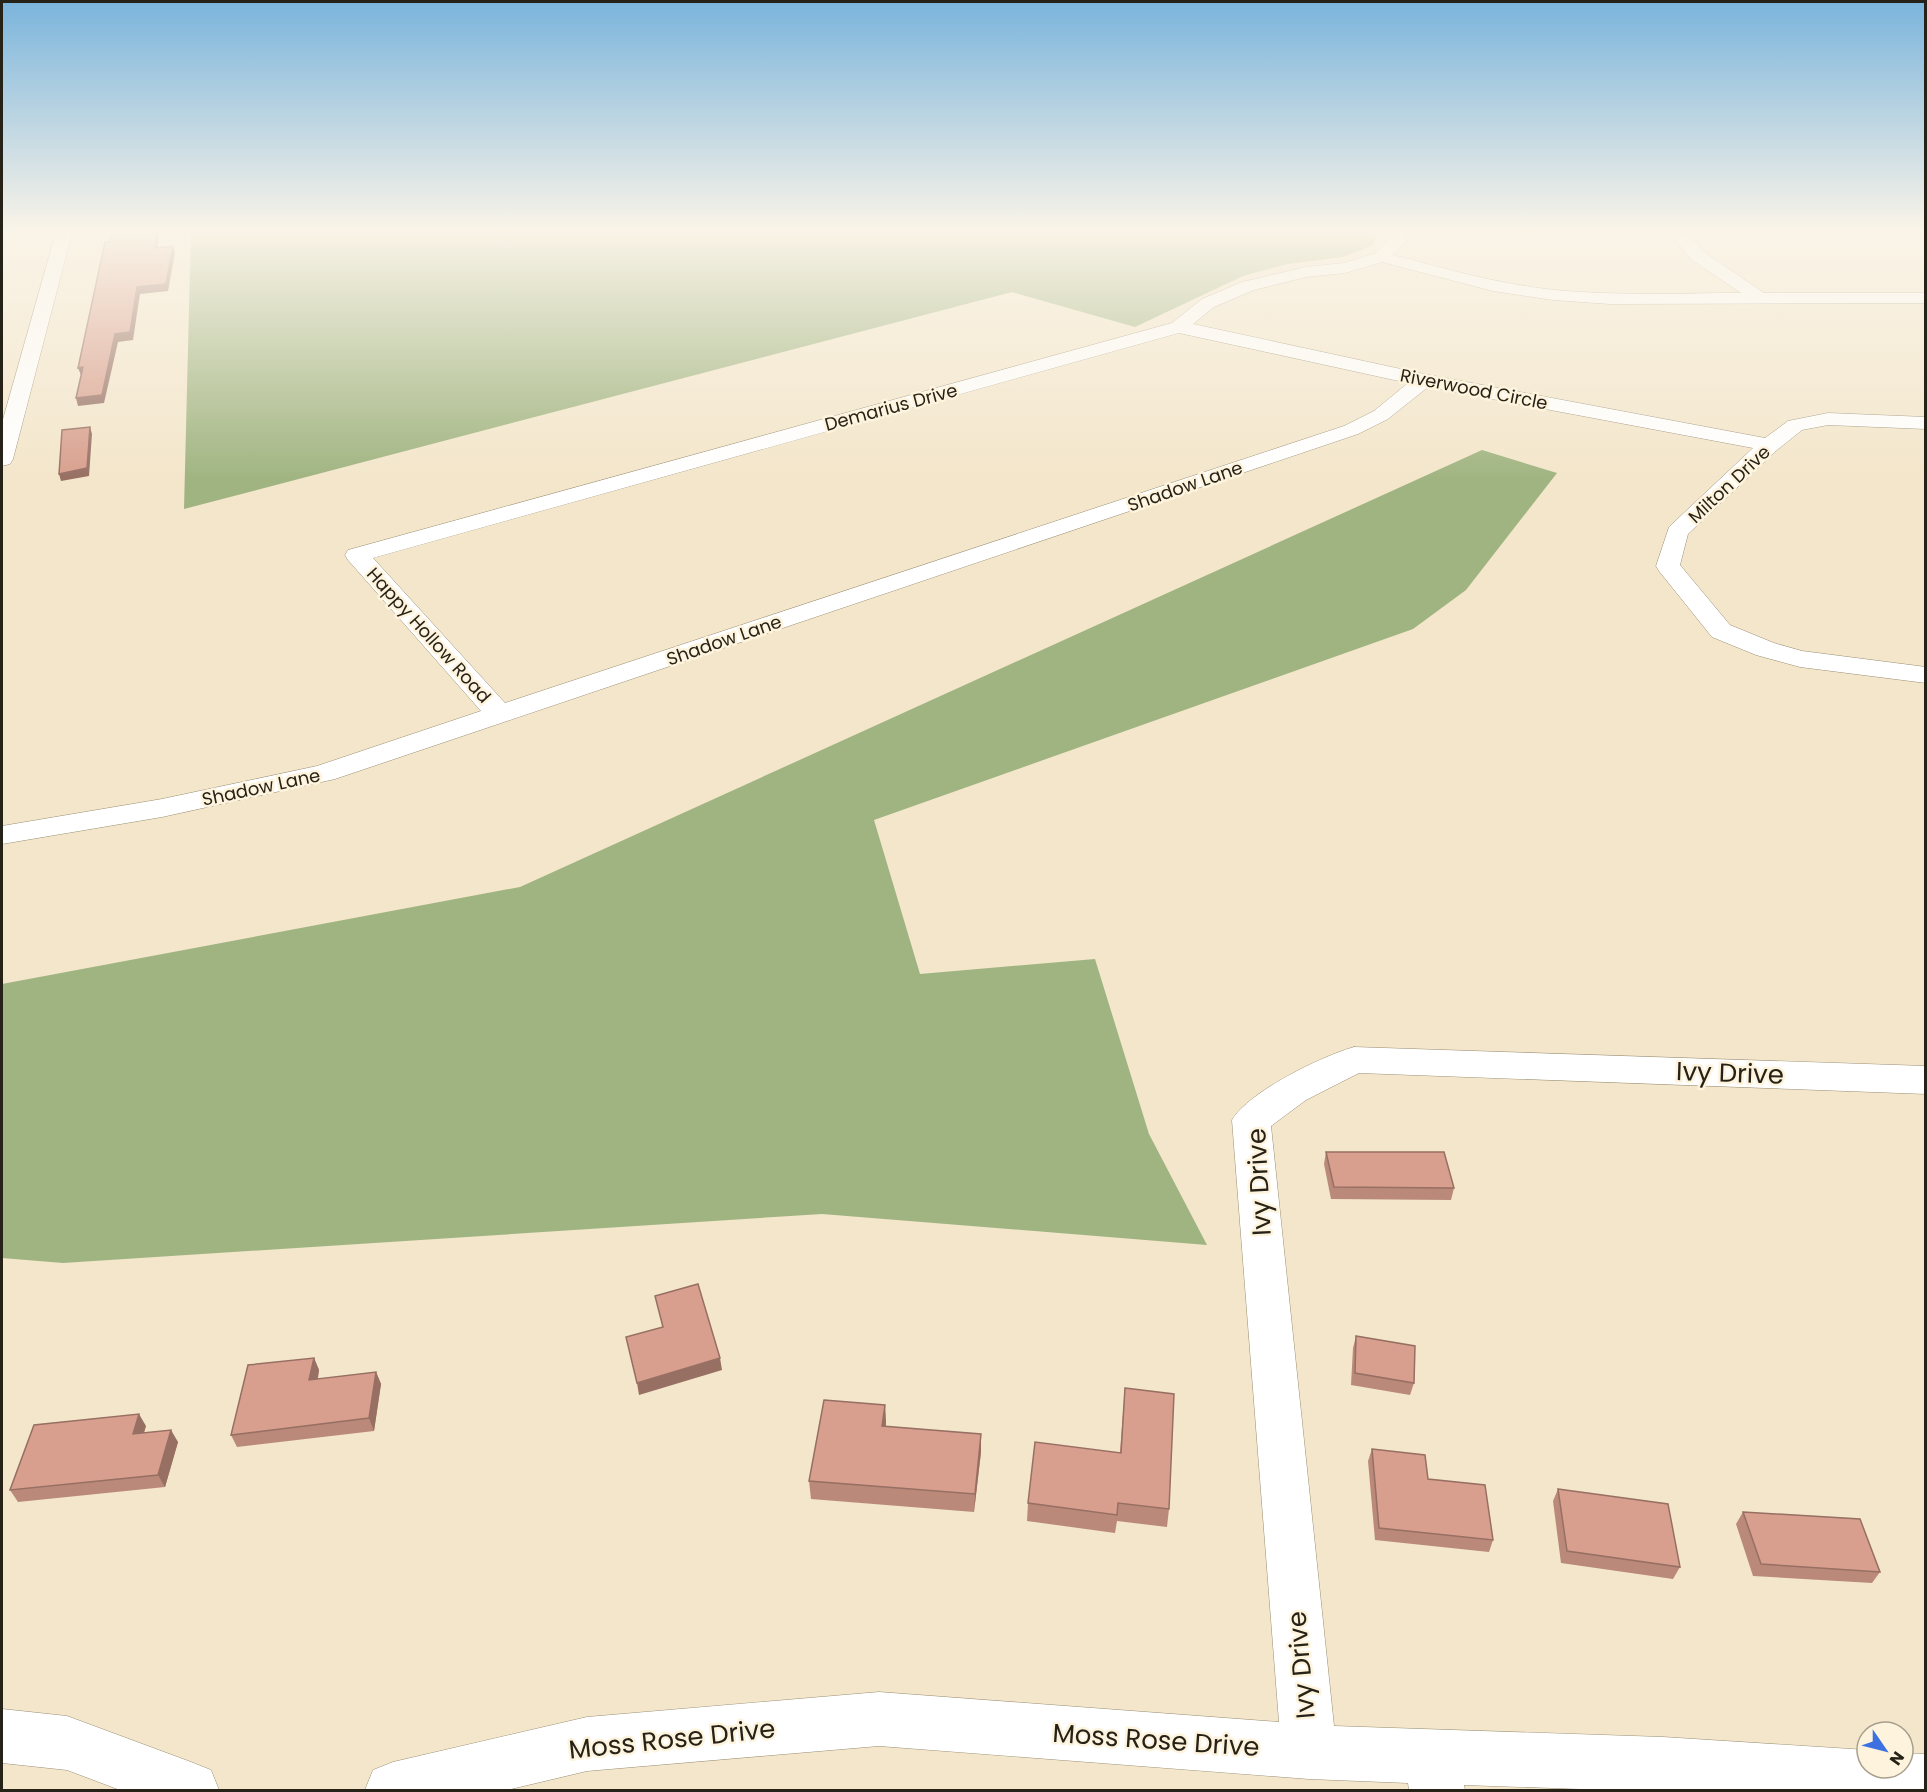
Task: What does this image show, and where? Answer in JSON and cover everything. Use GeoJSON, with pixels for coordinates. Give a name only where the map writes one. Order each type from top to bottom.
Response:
{"type":"FeatureCollection","features":[{"type":"Feature","properties":{"kind":"street"},"geometry":{"type":"LineString","coordinates":[[2,459],[6,432],[41,313]]}},
{"type":"Feature","properties":{"kind":"street","name":"Demarius Drive"},"geometry":{"type":"LineString","coordinates":[[357,555],[1179,327],[1197,313]]}},
{"type":"Feature","properties":{"kind":"street","name":"Riverwood Circle"},"geometry":{"type":"LineString","coordinates":[[1179,327],[1424,380],[1769,445]]}},
{"type":"Feature","properties":{"kind":"street","name":"Shadow Lane"},"geometry":{"type":"LineString","coordinates":[[2,835],[162,808],[324,773],[1352,430],[1381,415],[1424,380]]}},
{"type":"Feature","properties":{"kind":"street","name":"Milton Drive"},"geometry":{"type":"LineString","coordinates":[[1926,423],[1828,419],[1795,425],[1769,445],[1677,532],[1668,566],[1721,631],[1765,649],[1800,659],[1926,675]]}},
{"type":"Feature","properties":{"kind":"street","name":"Happy Hollow Road"},"geometry":{"type":"LineString","coordinates":[[357,555],[500,715]]}},
{"type":"Feature","properties":{"kind":"street","name":"Ivy Drive"},"geometry":{"type":"LineString","coordinates":[[1309,1752],[1251,1120],[1293,1090],[1354,1060],[1926,1080]]}},
{"type":"Feature","properties":{"kind":"street","name":"Moss Rose Drive"},"geometry":{"type":"LineString","coordinates":[[393,1791],[587,1744],[879,1719],[1309,1752],[1435,1774],[1926,1782]]}},
{"type":"Feature","properties":{"kind":"street"},"geometry":{"type":"LineString","coordinates":[[2,1736],[67,1743],[191,1791]]}},
{"type":"Feature","properties":{"kind":"green space"},"geometry":{"type":"Polygon","coordinates":[[[189,313],[933,313],[184,509],[189,313]]]}},
{"type":"Feature","properties":{"kind":"green space"},"geometry":{"type":"Polygon","coordinates":[[[1084,313],[1165,313],[1135,327],[1084,313]]]}},
{"type":"Feature","properties":{"kind":"green space"},"geometry":{"type":"Polygon","coordinates":[[[1482,450],[1557,473],[1466,590],[1413,629],[874,820],[920,974],[1095,959],[1149,1134],[1207,1245],[822,1214],[63,1263],[2,1258],[2,984],[520,887],[1482,450]]]}},
{"type":"Feature","properties":{"kind":"building"},"geometry":{"type":"Polygon","coordinates":[[[90,313],[133,313],[130,332],[115,334],[102,395],[76,398],[83,367],[78,368],[90,313]]]}},
{"type":"Feature","properties":{"kind":"building"},"geometry":{"type":"Polygon","coordinates":[[[90,427],[87,468],[59,474],[62,430],[90,427]]]}},
{"type":"Feature","properties":{"kind":"building"},"geometry":{"type":"Polygon","coordinates":[[[1326,1152],[1444,1152],[1454,1188],[1334,1187],[1326,1152]]]}},
{"type":"Feature","properties":{"kind":"building"},"geometry":{"type":"Polygon","coordinates":[[[698,1284],[720,1358],[637,1383],[626,1337],[663,1327],[655,1296],[698,1284]]]}},
{"type":"Feature","properties":{"kind":"building"},"geometry":{"type":"Polygon","coordinates":[[[1356,1336],[1415,1346],[1414,1383],[1355,1373],[1356,1336]]]}},
{"type":"Feature","properties":{"kind":"building"},"geometry":{"type":"Polygon","coordinates":[[[314,1358],[309,1380],[376,1372],[369,1418],[231,1435],[248,1365],[314,1358]]]}},
{"type":"Feature","properties":{"kind":"building"},"geometry":{"type":"Polygon","coordinates":[[[1125,1388],[1174,1394],[1169,1509],[1118,1503],[1117,1515],[1028,1503],[1035,1442],[1121,1453],[1125,1388]]]}},
{"type":"Feature","properties":{"kind":"building"},"geometry":{"type":"Polygon","coordinates":[[[824,1400],[885,1405],[882,1426],[981,1434],[975,1494],[809,1481],[824,1400]]]}},
{"type":"Feature","properties":{"kind":"building"},"geometry":{"type":"Polygon","coordinates":[[[139,1414],[133,1434],[171,1430],[158,1475],[10,1490],[34,1425],[139,1414]]]}},
{"type":"Feature","properties":{"kind":"building"},"geometry":{"type":"Polygon","coordinates":[[[1372,1449],[1425,1455],[1428,1479],[1485,1485],[1493,1540],[1379,1528],[1372,1449]]]}},
{"type":"Feature","properties":{"kind":"building"},"geometry":{"type":"Polygon","coordinates":[[[1558,1489],[1668,1504],[1680,1567],[1567,1551],[1558,1489]]]}},
{"type":"Feature","properties":{"kind":"building"},"geometry":{"type":"Polygon","coordinates":[[[1743,1512],[1860,1519],[1880,1572],[1761,1564],[1743,1512]]]}}]}
